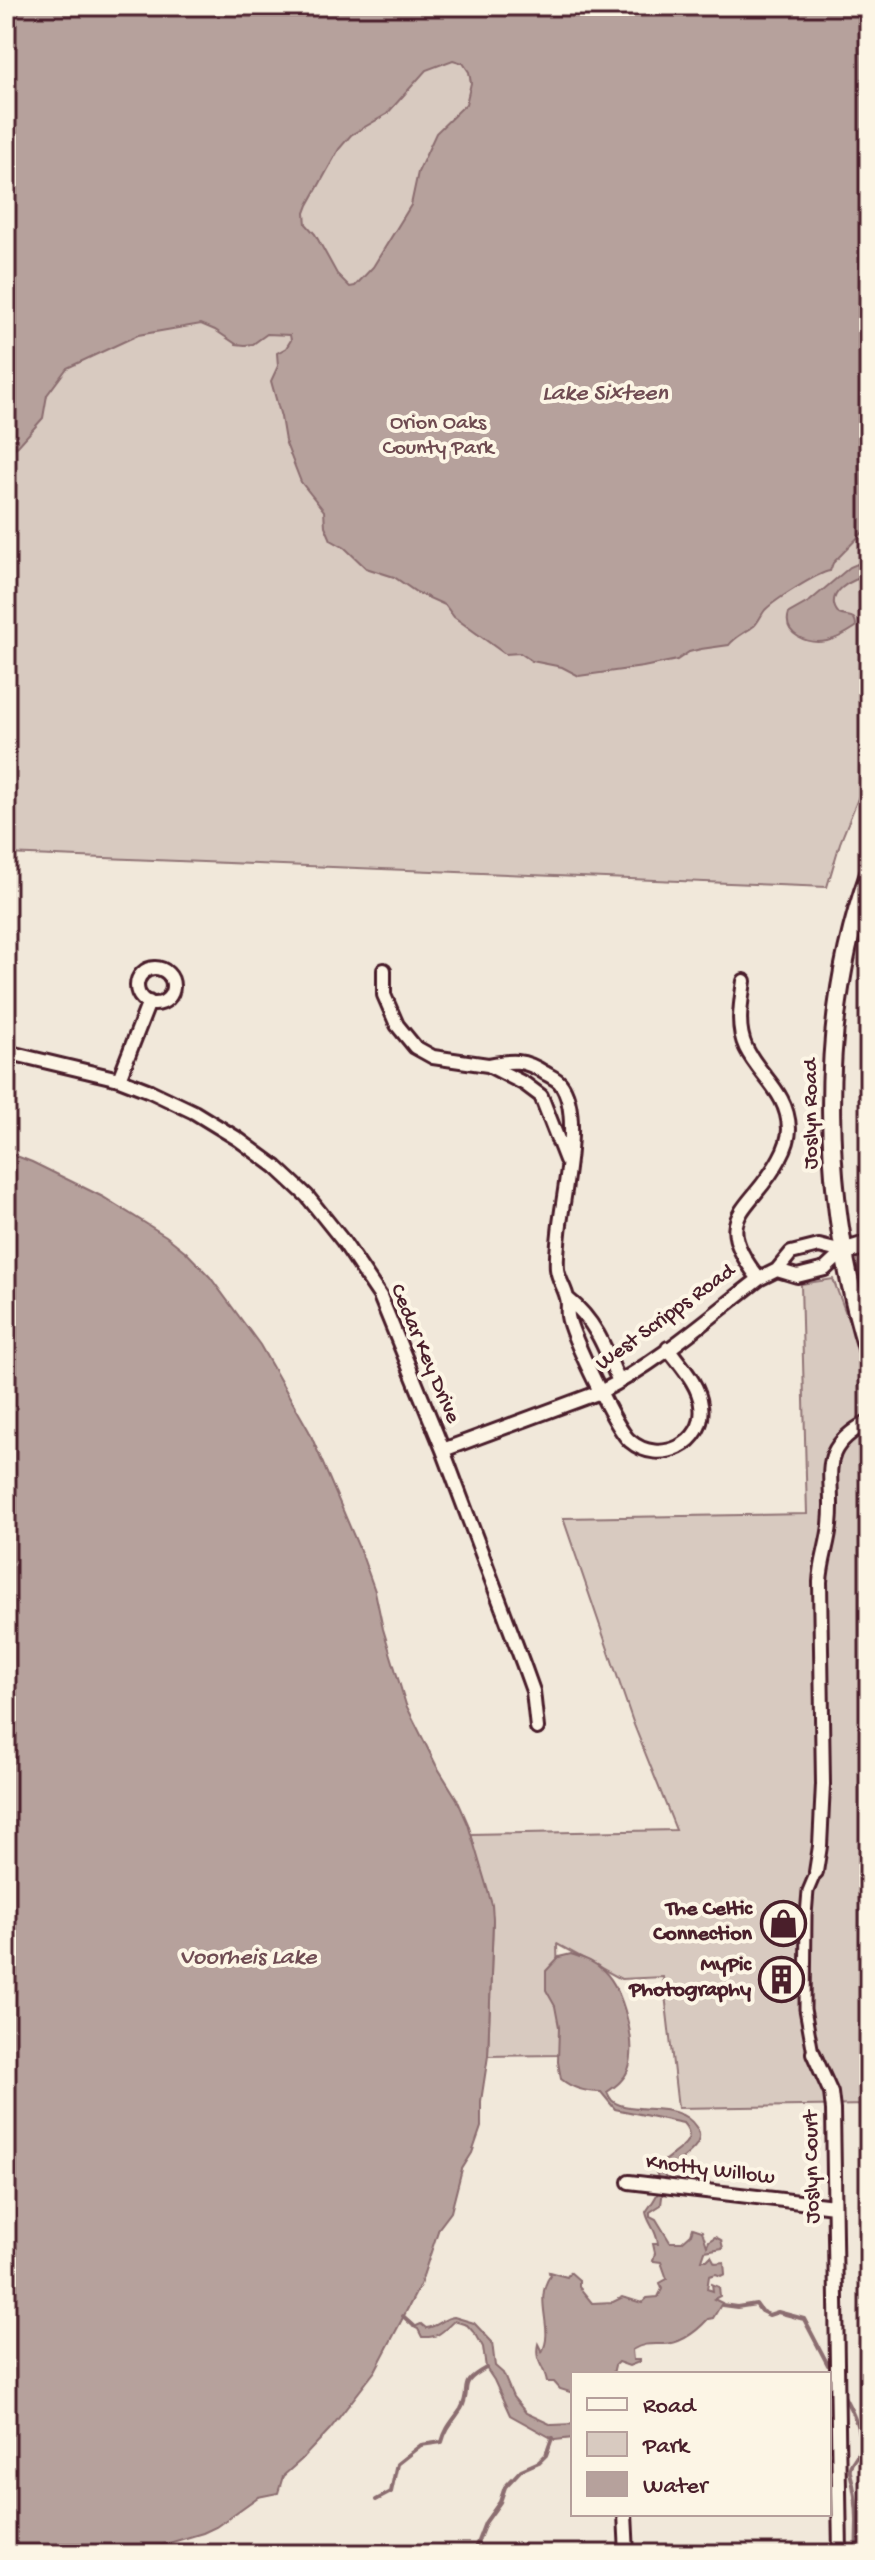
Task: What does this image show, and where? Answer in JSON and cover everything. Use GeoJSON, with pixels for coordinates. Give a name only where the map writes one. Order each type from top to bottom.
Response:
{"type":"FeatureCollection","features":[{"type":"Feature","properties":{"kind":"street","name":"Joslyn Road"},"geometry":{"type":"LineString","coordinates":[[869,874],[853,928],[833,1066],[834,1179],[843,1252],[869,1355]]}},
{"type":"Feature","properties":{"kind":"street"},"geometry":{"type":"LineString","coordinates":[[384,970],[384,995],[397,1025],[415,1047],[433,1057],[488,1065],[510,1061],[530,1063],[560,1083],[569,1102],[572,1130],[557,1270],[568,1299],[568,1318],[600,1392],[629,1441],[659,1452],[679,1448],[693,1438],[699,1427],[701,1402],[696,1388],[668,1348]]}},
{"type":"Feature","properties":{"kind":"street"},"geometry":{"type":"LineString","coordinates":[[744,981],[742,1035],[747,1049],[777,1088],[789,1130],[786,1147],[775,1168],[737,1218],[734,1236],[743,1258],[759,1279]]}},
{"type":"Feature","properties":{"kind":"street"},"geometry":{"type":"LineString","coordinates":[[119,1079],[149,1002]]}},
{"type":"Feature","properties":{"kind":"street","name":"Cedar Key Drive"},"geometry":{"type":"LineString","coordinates":[[6,1052],[119,1079],[194,1112],[276,1167],[307,1196],[343,1241],[380,1296],[443,1450],[533,1691],[537,1728]]}},
{"type":"Feature","properties":{"kind":"street"},"geometry":{"type":"LineString","coordinates":[[488,1065],[541,1096],[568,1165]]}},
{"type":"Feature","properties":{"kind":"street","name":"West Scripps Road"},"geometry":{"type":"LineString","coordinates":[[777,1270],[797,1276],[825,1269],[843,1252],[869,1244]]}},
{"type":"Feature","properties":{"kind":"street","name":"West Scripps Road"},"geometry":{"type":"LineString","coordinates":[[443,1450],[600,1392],[619,1382],[759,1279],[777,1270],[791,1253],[819,1246],[843,1252]]}},
{"type":"Feature","properties":{"kind":"street"},"geometry":{"type":"LineString","coordinates":[[568,1299],[586,1313],[619,1382]]}},
{"type":"Feature","properties":{"kind":"street","name":"Joslyn Court"},"geometry":{"type":"LineString","coordinates":[[840,2554],[833,2110],[831,2093],[813,2053],[805,2009],[806,1915],[808,1891],[816,1872],[820,1846],[823,1784],[820,1582],[821,1562],[830,1525],[830,1468],[832,1456],[842,1439],[869,1421]]}},
{"type":"Feature","properties":{"kind":"street","name":"Knotty Willow"},"geometry":{"type":"LineString","coordinates":[[629,2182],[834,2206]]}},
{"type":"Feature","properties":{"kind":"street"},"geometry":{"type":"LineString","coordinates":[[625,2516],[627,2554]]}},
{"type":"Feature","properties":{"kind":"green space","name":"Orion Oaks County Park"},"geometry":{"type":"Polygon","coordinates":[[[6,6],[869,6],[869,771],[840,843],[827,887],[6,854],[6,6]]]}},
{"type":"Feature","properties":{"kind":"green space"},"geometry":{"type":"Polygon","coordinates":[[[833,1279],[862,1356],[869,1387],[869,2105],[678,2108],[663,1977],[621,1979],[557,1944],[560,2055],[488,2056],[493,1920],[471,1834],[676,1830],[634,1725],[563,1518],[807,1514],[801,1284],[833,1279]]]}},
{"type":"Feature","properties":{"kind":"water","name":"Lake Sixteen"},"geometry":{"type":"Polygon","coordinates":[[[6,6],[869,6],[869,526],[833,563],[830,571],[778,600],[765,610],[754,626],[729,645],[689,652],[677,660],[579,676],[562,667],[532,661],[520,653],[505,654],[454,617],[445,605],[416,592],[394,577],[366,568],[345,548],[331,540],[325,526],[324,511],[301,482],[285,441],[271,381],[278,366],[277,353],[286,348],[291,340],[290,335],[267,334],[253,344],[236,344],[201,324],[138,335],[67,368],[47,395],[43,418],[18,446],[6,453],[6,6]],[[453,60],[426,70],[387,114],[351,135],[339,149],[308,205],[306,224],[337,274],[350,287],[355,286],[373,267],[411,205],[418,172],[436,133],[466,104],[471,83],[463,63],[453,60]]]}},
{"type":"Feature","properties":{"kind":"water"},"geometry":{"type":"Polygon","coordinates":[[[869,559],[869,576],[841,588],[834,600],[839,614],[853,618],[856,627],[834,639],[820,642],[805,640],[793,633],[789,627],[789,613],[810,601],[850,567],[869,559]]]}},
{"type":"Feature","properties":{"kind":"water","name":"Voorheis Lake"},"geometry":{"type":"Polygon","coordinates":[[[6,1152],[103,1197],[166,1236],[210,1277],[260,1345],[309,1431],[362,1555],[406,1705],[468,1824],[492,1905],[488,2056],[481,2101],[481,2127],[472,2153],[462,2169],[451,2212],[439,2228],[420,2285],[375,2371],[330,2429],[283,2476],[278,2493],[258,2497],[203,2533],[135,2553],[23,2554],[6,2545],[6,1152]]]}},
{"type":"Feature","properties":{"kind":"water"},"geometry":{"type":"Polygon","coordinates":[[[571,1954],[592,1962],[611,1980],[623,2004],[630,2032],[631,2059],[624,2077],[607,2092],[611,2099],[630,2107],[681,2114],[696,2127],[699,2135],[697,2144],[665,2174],[661,2205],[650,2212],[650,2216],[656,2219],[670,2242],[682,2242],[693,2228],[702,2231],[707,2246],[715,2237],[721,2240],[723,2248],[705,2251],[702,2260],[711,2256],[715,2263],[724,2262],[725,2274],[709,2276],[707,2289],[713,2291],[712,2284],[719,2287],[720,2296],[714,2299],[722,2303],[713,2318],[676,2342],[647,2344],[632,2350],[633,2360],[639,2362],[629,2366],[618,2362],[613,2372],[571,2372],[571,2392],[560,2389],[554,2382],[547,2382],[537,2355],[538,2344],[542,2352],[545,2343],[543,2295],[549,2272],[567,2277],[570,2272],[579,2280],[579,2287],[592,2303],[613,2302],[623,2297],[642,2303],[647,2298],[658,2297],[662,2289],[660,2283],[667,2279],[661,2262],[653,2261],[653,2244],[658,2244],[646,2212],[659,2189],[656,2172],[685,2144],[688,2131],[683,2123],[615,2109],[601,2092],[580,2089],[561,2079],[559,2027],[555,2006],[546,1990],[546,1971],[559,1957],[571,1954]]]}},
{"type":"Feature","properties":{"kind":"water"},"geometry":{"type":"Polygon","coordinates":[[[454,2317],[474,2323],[492,2342],[495,2366],[503,2373],[513,2397],[526,2413],[552,2425],[571,2424],[571,2438],[555,2440],[510,2415],[486,2368],[483,2347],[467,2325],[454,2321],[440,2333],[428,2337],[422,2337],[414,2327],[421,2324],[426,2328],[454,2317]]]}},
{"type":"Feature","properties":{"kind":"waterway"},"geometry":{"type":"LineString","coordinates":[[722,2305],[737,2307],[756,2304],[769,2315],[778,2312],[804,2319],[828,2365]]}},
{"type":"Feature","properties":{"kind":"waterway"},"geometry":{"type":"LineString","coordinates":[[403,2316],[414,2326]]}},
{"type":"Feature","properties":{"kind":"waterway"},"geometry":{"type":"LineString","coordinates":[[376,2500],[391,2492],[397,2464],[421,2445],[442,2442],[461,2409],[468,2383],[486,2368]]}},
{"type":"Feature","properties":{"kind":"waterway"},"geometry":{"type":"LineString","coordinates":[[844,2396],[858,2429],[860,2443],[850,2469],[856,2509],[857,2552],[861,2554]]}},
{"type":"Feature","properties":{"kind":"waterway"},"geometry":{"type":"LineString","coordinates":[[473,2554],[485,2523],[500,2502],[505,2487],[521,2470],[539,2462],[546,2455],[552,2438]]}},
{"type":"Feature","properties":{"kind":"place","name":"The Celtic Connection"},"geometry":{"type":"Point","coordinates":[783,1923]}},
{"type":"Feature","properties":{"kind":"place","name":"MyPic Photography"},"geometry":{"type":"Point","coordinates":[782,1979]}}]}
